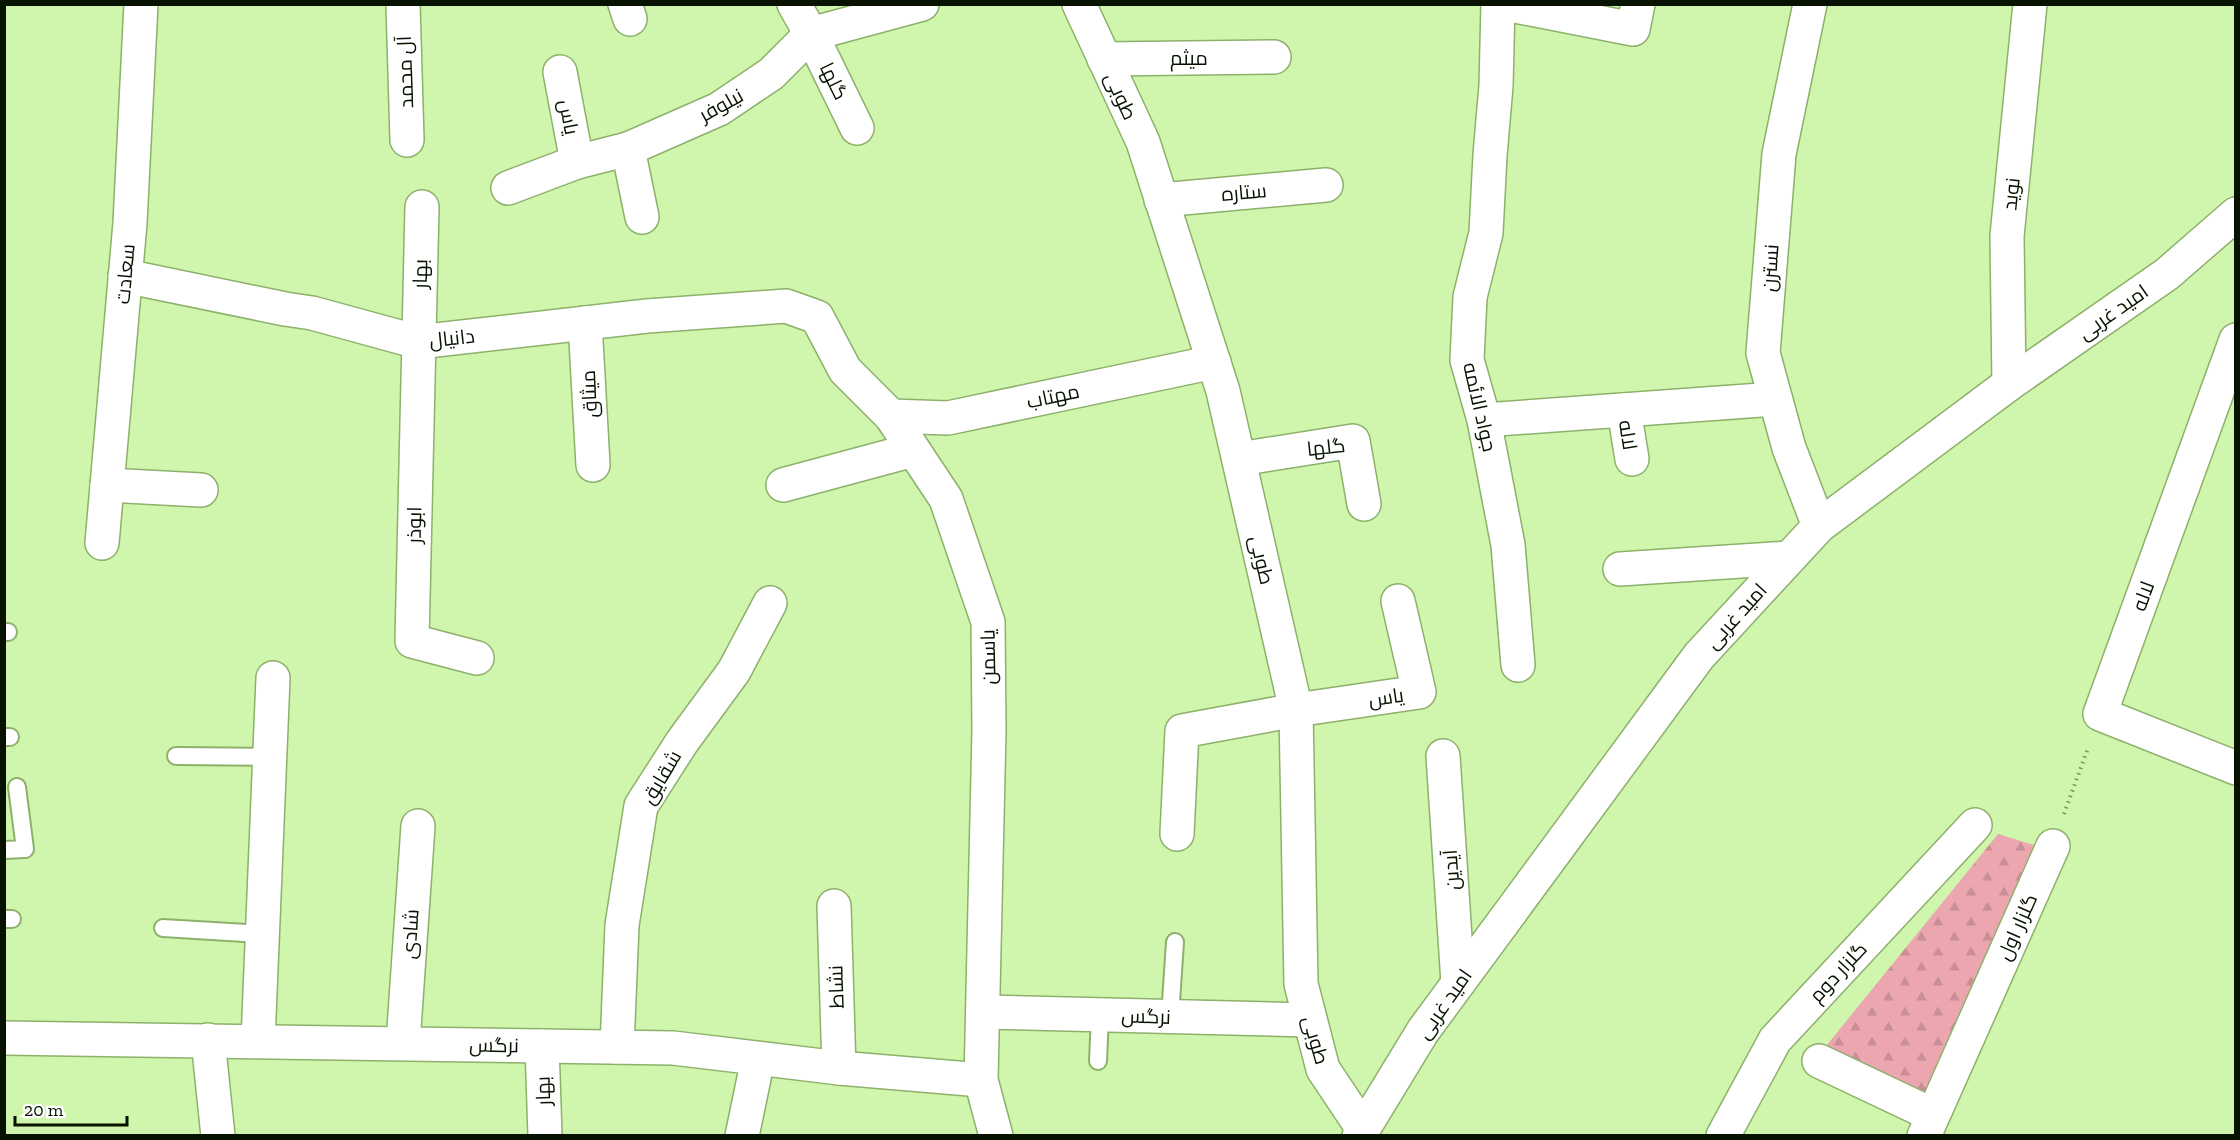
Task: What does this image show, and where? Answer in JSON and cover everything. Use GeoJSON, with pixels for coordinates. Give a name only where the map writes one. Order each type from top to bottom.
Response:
{"type":"FeatureCollection","features":[{"type":"Feature","properties":{"kind":"street","name":"سعادت"},"geometry":{"type":"LineString","coordinates":[[102,543],[130,223],[141,4]]}},
{"type":"Feature","properties":{"kind":"street","name":"آل محمد"},"geometry":{"type":"LineString","coordinates":[[403,4],[407,140]]}},
{"type":"Feature","properties":{"kind":"street"},"geometry":{"type":"LineString","coordinates":[[794,4],[811,34]]}},
{"type":"Feature","properties":{"kind":"street","name":"نیلوفر"},"geometry":{"type":"LineString","coordinates":[[508,188],[577,162],[628,149],[719,109],[771,74],[811,34],[922,4]]}},
{"type":"Feature","properties":{"kind":"street","name":"طوبی"},"geometry":{"type":"LineString","coordinates":[[1078,4],[1143,142],[1214,362],[1239,459],[1296,710],[1300,984],[1323,1068],[1361,1132]]}},
{"type":"Feature","properties":{"kind":"street","name":"جواد الائمه"},"geometry":{"type":"LineString","coordinates":[[1498,4],[1496,86],[1486,233],[1470,297],[1467,360],[1484,420],[1508,545],[1518,665]]}},
{"type":"Feature","properties":{"kind":"street"},"geometry":{"type":"LineString","coordinates":[[1505,4],[1633,28],[1638,4]]}},
{"type":"Feature","properties":{"kind":"street","name":"نسترن"},"geometry":{"type":"LineString","coordinates":[[1810,4],[1779,154],[1763,353],[1789,448],[1819,525]]}},
{"type":"Feature","properties":{"kind":"street","name":"نوید"},"geometry":{"type":"LineString","coordinates":[[2009,384],[2007,236],[2030,4]]}},
{"type":"Feature","properties":{"kind":"street","name":"گلها"},"geometry":{"type":"LineString","coordinates":[[811,34],[857,128]]}},
{"type":"Feature","properties":{"kind":"street","name":"میثم"},"geometry":{"type":"LineString","coordinates":[[1104,59],[1274,57]]}},
{"type":"Feature","properties":{"kind":"street","name":"یاس"},"geometry":{"type":"LineString","coordinates":[[560,72],[577,162]]}},
{"type":"Feature","properties":{"kind":"street"},"geometry":{"type":"LineString","coordinates":[[628,149],[642,217]]}},
{"type":"Feature","properties":{"kind":"street","name":"ستاره"},"geometry":{"type":"LineString","coordinates":[[1161,200],[1326,184]]}},
{"type":"Feature","properties":{"kind":"street","name":"بهار"},"geometry":{"type":"LineString","coordinates":[[418,342],[422,207]]}},
{"type":"Feature","properties":{"kind":"street","name":"امید غربی"},"geometry":{"type":"LineString","coordinates":[[1361,1132],[1424,1031],[1458,983],[1699,656],[1819,525],[2009,384],[2167,274],[2235,214]]}},
{"type":"Feature","properties":{"kind":"street","name":"دانیال"},"geometry":{"type":"LineString","coordinates":[[125,276],[312,313],[418,342],[585,323],[786,306]]}},
{"type":"Feature","properties":{"kind":"street","name":"یاسمن"},"geometry":{"type":"LineString","coordinates":[[786,306],[817,317],[844,370],[891,416],[946,499],[988,622],[989,741],[981,1080],[996,1136]]}},
{"type":"Feature","properties":{"kind":"street","name":"میثاق"},"geometry":{"type":"LineString","coordinates":[[585,323],[593,465]]}},
{"type":"Feature","properties":{"kind":"street","name":"لاله"},"geometry":{"type":"LineString","coordinates":[[2100,714],[2235,340]]}},
{"type":"Feature","properties":{"kind":"street","name":"ابوذر"},"geometry":{"type":"LineString","coordinates":[[418,342],[412,641],[477,658]]}},
{"type":"Feature","properties":{"kind":"street","name":"مهتاب"},"geometry":{"type":"LineString","coordinates":[[891,416],[948,418],[1214,362]]}},
{"type":"Feature","properties":{"kind":"street"},"geometry":{"type":"LineString","coordinates":[[1484,420],[1775,399]]}},
{"type":"Feature","properties":{"kind":"street","name":"لاله"},"geometry":{"type":"LineString","coordinates":[[1624,410],[1632,459]]}},
{"type":"Feature","properties":{"kind":"street","name":"گلها"},"geometry":{"type":"LineString","coordinates":[[1239,459],[1353,441],[1364,504]]}},
{"type":"Feature","properties":{"kind":"street"},"geometry":{"type":"LineString","coordinates":[[783,485],[914,450]]}},
{"type":"Feature","properties":{"kind":"street"},"geometry":{"type":"LineString","coordinates":[[107,485],[201,490]]}},
{"type":"Feature","properties":{"kind":"street"},"geometry":{"type":"LineString","coordinates":[[1620,569],[1789,558]]}},
{"type":"Feature","properties":{"kind":"street","name":"یاس"},"geometry":{"type":"LineString","coordinates":[[1296,710],[1419,692],[1398,601]]}},
{"type":"Feature","properties":{"kind":"street","name":"شقایق"},"geometry":{"type":"LineString","coordinates":[[617,1047],[622,925],[641,806],[682,742],[734,671],[770,603]]}},
{"type":"Feature","properties":{"kind":"street"},"geometry":{"type":"LineString","coordinates":[[258,1041],[273,678]]}},
{"type":"Feature","properties":{"kind":"street"},"geometry":{"type":"LineString","coordinates":[[1177,834],[1182,731],[1296,710]]}},
{"type":"Feature","properties":{"kind":"street"},"geometry":{"type":"LineString","coordinates":[[2100,714],[2235,768]]}},
{"type":"Feature","properties":{"kind":"street","name":"آیدین"},"geometry":{"type":"LineString","coordinates":[[1443,756],[1458,983]]}},
{"type":"Feature","properties":{"kind":"street","name":"گلزار دوم"},"geometry":{"type":"LineString","coordinates":[[1723,1136],[1775,1040],[1975,825]]}},
{"type":"Feature","properties":{"kind":"street","name":"شادی"},"geometry":{"type":"LineString","coordinates":[[402,1043],[418,826]]}},
{"type":"Feature","properties":{"kind":"street","name":"گلزار اول"},"geometry":{"type":"LineString","coordinates":[[1928,1125],[2053,846]]}},
{"type":"Feature","properties":{"kind":"street","name":"نشاط"},"geometry":{"type":"LineString","coordinates":[[834,906],[839,1068]]}},
{"type":"Feature","properties":{"kind":"street","name":"نرگس"},"geometry":{"type":"LineString","coordinates":[[983,1012],[1310,1020]]}},
{"type":"Feature","properties":{"kind":"street","name":"نرگس"},"geometry":{"type":"LineString","coordinates":[[4,1038],[673,1048],[839,1068],[981,1080]]}},
{"type":"Feature","properties":{"kind":"street"},"geometry":{"type":"LineString","coordinates":[[208,1040],[218,1136]]}},
{"type":"Feature","properties":{"kind":"street","name":"بهار"},"geometry":{"type":"LineString","coordinates":[[542,1046],[545,1136]]}},
{"type":"Feature","properties":{"kind":"street"},"geometry":{"type":"LineString","coordinates":[[742,1136],[758,1059]]}},
{"type":"Feature","properties":{"kind":"street"},"geometry":{"type":"LineString","coordinates":[[1819,1061],[1928,1125]]}},
{"type":"Feature","properties":{"kind":"lane"},"geometry":{"type":"LineString","coordinates":[[176,756],[270,757]]}},
{"type":"Feature","properties":{"kind":"lane"},"geometry":{"type":"LineString","coordinates":[[4,850],[25,849],[17,787]]}},
{"type":"Feature","properties":{"kind":"lane"},"geometry":{"type":"LineString","coordinates":[[163,928],[262,934]]}},
{"type":"Feature","properties":{"kind":"lane"},"geometry":{"type":"LineString","coordinates":[[1170,1017],[1175,942]]}},
{"type":"Feature","properties":{"kind":"lane"},"geometry":{"type":"LineString","coordinates":[[1098,1061],[1100,1015]]}},
{"type":"Feature","properties":{"kind":"path"},"geometry":{"type":"LineString","coordinates":[[2053,846],[2100,714]]}},
{"type":"Feature","properties":{"kind":"green space"},"geometry":{"type":"Polygon","coordinates":[[[1998,834],[2044,848],[1926,1097],[1822,1051],[1998,834]]]}}]}
